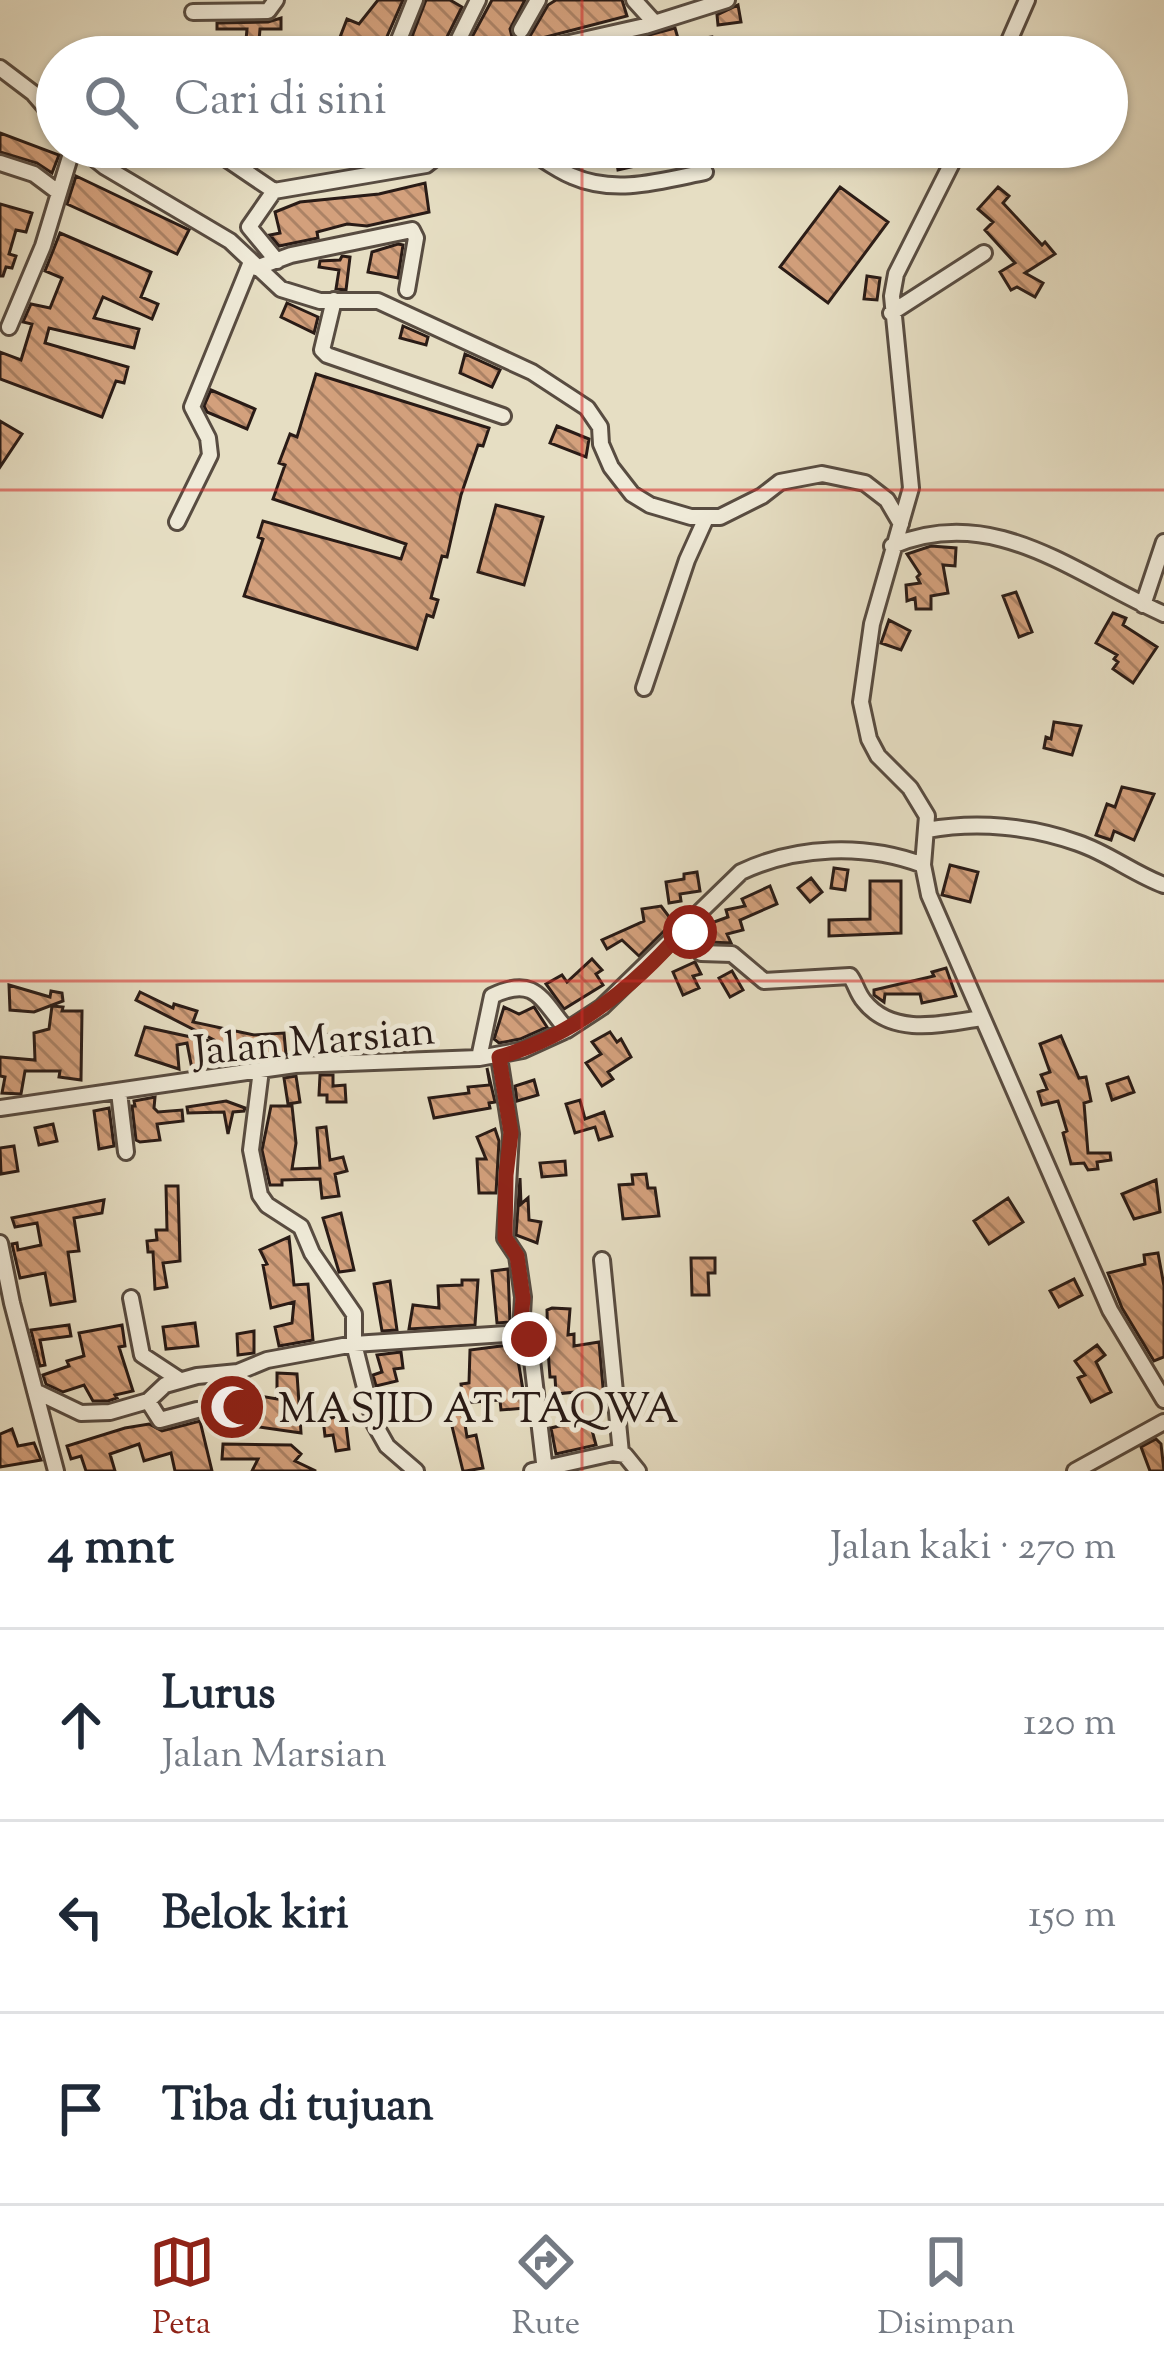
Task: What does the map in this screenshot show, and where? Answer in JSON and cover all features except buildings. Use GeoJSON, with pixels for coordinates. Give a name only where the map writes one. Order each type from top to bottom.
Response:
{"type":"FeatureCollection","features":[{"type":"Feature","properties":{"kind":"street"},"geometry":{"type":"LineString","coordinates":[[194,12],[268,11],[276,0]]}},
{"type":"Feature","properties":{"kind":"street"},"geometry":{"type":"LineString","coordinates":[[400,36],[415,0]]}},
{"type":"Feature","properties":{"kind":"street"},"geometry":{"type":"LineString","coordinates":[[460,36],[478,0]]}},
{"type":"Feature","properties":{"kind":"street"},"geometry":{"type":"LineString","coordinates":[[521,30],[538,0]]}},
{"type":"Feature","properties":{"kind":"street"},"geometry":{"type":"LineString","coordinates":[[634,0],[653,21]]}},
{"type":"Feature","properties":{"kind":"street"},"geometry":{"type":"LineString","coordinates":[[593,36],[727,0]]}},
{"type":"Feature","properties":{"kind":"street"},"geometry":{"type":"LineString","coordinates":[[1011,36],[1027,0]]}},
{"type":"Feature","properties":{"kind":"street"},"geometry":{"type":"LineString","coordinates":[[0,68],[36,97]]}},
{"type":"Feature","properties":{"kind":"street"},"geometry":{"type":"LineString","coordinates":[[0,163],[34,174],[58,192]]}},
{"type":"Feature","properties":{"kind":"street"},"geometry":{"type":"LineString","coordinates":[[9,327],[68,168]]}},
{"type":"Feature","properties":{"kind":"street"},"geometry":{"type":"LineString","coordinates":[[108,168],[230,241],[295,296],[378,301],[532,372],[587,408],[600,427],[611,467],[632,494],[650,505],[706,518],[732,512],[780,482],[822,474],[865,483],[887,500],[901,524]]}},
{"type":"Feature","properties":{"kind":"street"},"geometry":{"type":"LineString","coordinates":[[240,168],[274,191],[408,168]]}},
{"type":"Feature","properties":{"kind":"street"},"geometry":{"type":"LineString","coordinates":[[559,168],[605,185],[634,186],[705,172]]}},
{"type":"Feature","properties":{"kind":"street"},"geometry":{"type":"LineString","coordinates":[[949,168],[896,274],[891,314],[911,473],[868,641],[861,702],[878,757],[922,804],[927,830],[923,865],[929,895],[1110,1310],[1164,1400]]}},
{"type":"Feature","properties":{"kind":"street"},"geometry":{"type":"LineString","coordinates":[[274,191],[249,227],[277,261]]}},
{"type":"Feature","properties":{"kind":"street"},"geometry":{"type":"LineString","coordinates":[[253,265],[412,230],[416,238],[406,290]]}},
{"type":"Feature","properties":{"kind":"street"},"geometry":{"type":"LineString","coordinates":[[891,314],[984,253]]}},
{"type":"Feature","properties":{"kind":"street"},"geometry":{"type":"LineString","coordinates":[[177,522],[209,455],[208,438],[192,407],[253,265]]}},
{"type":"Feature","properties":{"kind":"street"},"geometry":{"type":"LineString","coordinates":[[334,300],[322,343],[327,355],[503,416]]}},
{"type":"Feature","properties":{"kind":"street"},"geometry":{"type":"LineString","coordinates":[[644,688],[706,518]]}},
{"type":"Feature","properties":{"kind":"street"},"geometry":{"type":"LineString","coordinates":[[892,546],[949,530],[988,534],[1026,546],[1164,614]]}},
{"type":"Feature","properties":{"kind":"street"},"geometry":{"type":"LineString","coordinates":[[1143,604],[1164,542]]}},
{"type":"Feature","properties":{"kind":"street"},"geometry":{"type":"LineString","coordinates":[[927,830],[960,824],[1038,833],[1082,844],[1164,885]]}},
{"type":"Feature","properties":{"kind":"street","name":"Jalan Marsian"},"geometry":{"type":"LineString","coordinates":[[0,1108],[296,1065],[499,1057],[568,1030],[622,991],[741,872],[782,855],[821,850],[923,865]]}},
{"type":"Feature","properties":{"kind":"street"},"geometry":{"type":"LineString","coordinates":[[688,924],[701,953],[732,955],[764,981],[850,976],[868,1006],[906,1025],[982,1018]]}},
{"type":"Feature","properties":{"kind":"street"},"geometry":{"type":"LineString","coordinates":[[479,1058],[492,996],[519,986],[533,990],[568,1030]]}},
{"type":"Feature","properties":{"kind":"street"},"geometry":{"type":"LineString","coordinates":[[499,1057],[511,1133],[505,1238],[517,1256],[523,1298],[520,1334]]}},
{"type":"Feature","properties":{"kind":"street"},"geometry":{"type":"LineString","coordinates":[[261,1070],[251,1150],[260,1195],[301,1227],[312,1253],[354,1314],[354,1344],[374,1423],[387,1446],[416,1471]]}},
{"type":"Feature","properties":{"kind":"street"},"geometry":{"type":"LineString","coordinates":[[118,1092],[126,1153]]}},
{"type":"Feature","properties":{"kind":"street"},"geometry":{"type":"LineString","coordinates":[[0,1244],[6,1303],[56,1471]]}},
{"type":"Feature","properties":{"kind":"street"},"geometry":{"type":"LineString","coordinates":[[602,1260],[620,1454],[638,1471]]}},
{"type":"Feature","properties":{"kind":"street"},"geometry":{"type":"LineString","coordinates":[[131,1298],[142,1354],[180,1380]]}},
{"type":"Feature","properties":{"kind":"street"},"geometry":{"type":"LineString","coordinates":[[35,1391],[81,1413],[110,1412],[148,1400],[165,1385],[180,1380],[224,1375],[268,1360],[354,1344],[520,1334],[530,1343],[541,1469],[620,1454]]}},
{"type":"Feature","properties":{"kind":"street"},"geometry":{"type":"LineString","coordinates":[[148,1400],[160,1420],[197,1410]]}},
{"type":"Feature","properties":{"kind":"street"},"geometry":{"type":"LineString","coordinates":[[1075,1471],[1164,1422]]}},
{"type":"Feature","properties":{"kind":"place","name":"MASJID AT TAQWA"},"geometry":{"type":"Point","coordinates":[232,1407]}},
{"type":"Feature","properties":{"kind":"route"},"geometry":{"type":"LineString","coordinates":[[529,1339],[520,1334],[523,1298],[517,1256],[505,1238],[511,1133],[499,1057],[574,1027],[622,991],[688,924],[690,932]]}}]}
